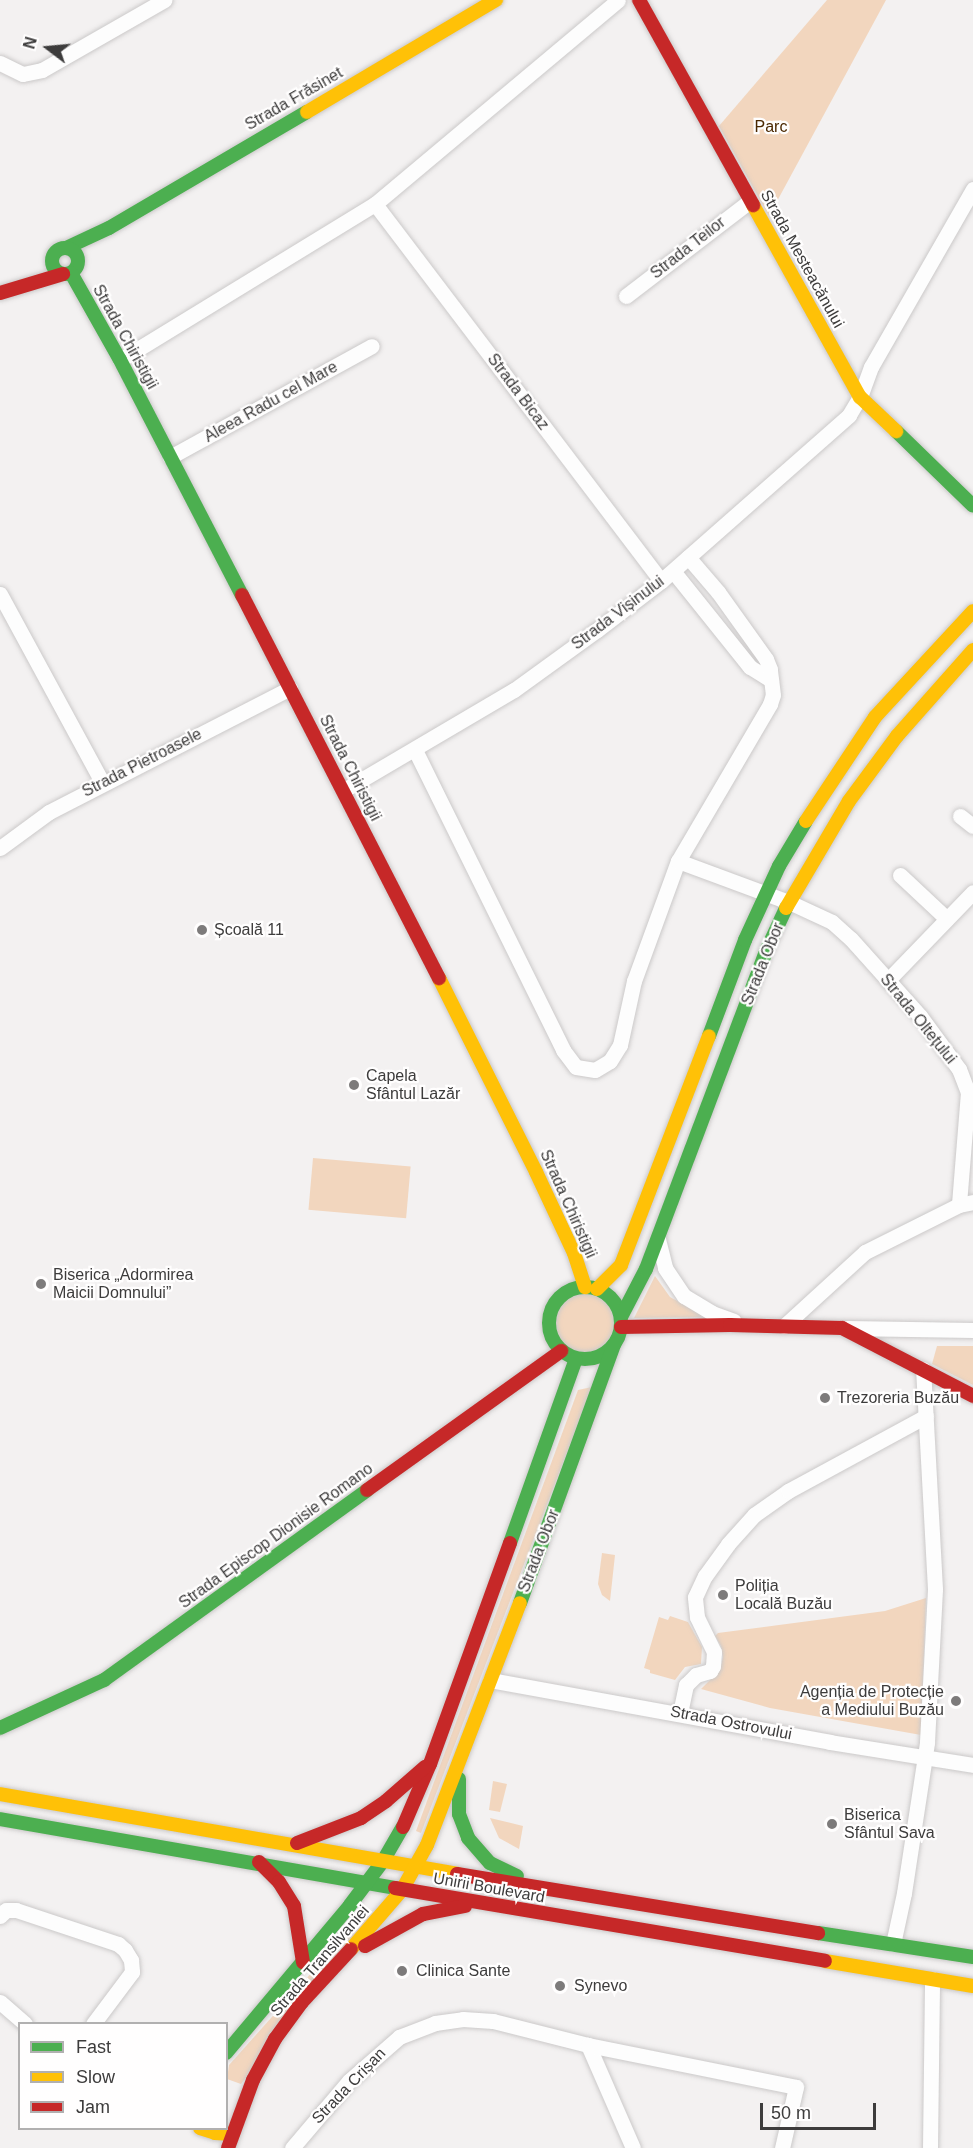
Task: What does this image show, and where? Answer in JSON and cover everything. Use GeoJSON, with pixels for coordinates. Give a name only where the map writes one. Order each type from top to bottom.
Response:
{"type":"FeatureCollection","features":[{"type":"Feature","properties":{"kind":"main road","name":"Strada Frăsinet"},"geometry":{"type":"LineString","coordinates":[[0,292],[52,259],[57,252],[109,228],[496,0]]}},
{"type":"Feature","properties":{"kind":"main road","name":"Strada Mesteacănului"},"geometry":{"type":"LineString","coordinates":[[639,0],[860,397],[973,506]]}},
{"type":"Feature","properties":{"kind":"main road","name":"Strada Frăsinet"},"geometry":{"type":"LineString","coordinates":[[0,292],[70,271],[109,228]]}},
{"type":"Feature","properties":{"kind":"main road"},"geometry":{"type":"LineString","coordinates":[[52,259],[53,266],[70,271],[76,255],[66,248]]}},
{"type":"Feature","properties":{"kind":"main road","name":"Strada Chiristigii"},"geometry":{"type":"LineString","coordinates":[[70,271],[120,360],[344,790],[536,1172],[591,1288]]}},
{"type":"Feature","properties":{"kind":"main road","name":"Strada Obor"},"geometry":{"type":"LineString","coordinates":[[591,1288],[621,1265],[690,1081],[765,894],[821,795],[853,746],[875,717],[973,611]]}},
{"type":"Feature","properties":{"kind":"main road","name":"Strada Obor"},"geometry":{"type":"LineString","coordinates":[[621,1322],[646,1269],[767,949],[789,902],[849,801],[897,736],[973,650]]}},
{"type":"Feature","properties":{"kind":"main road"},"geometry":{"type":"LineString","coordinates":[[591,1288],[612,1300],[621,1322],[614,1345],[597,1358],[576,1359],[561,1351],[551,1337],[549,1319],[552,1309],[565,1293],[591,1288]]}},
{"type":"Feature","properties":{"kind":"main road"},"geometry":{"type":"LineString","coordinates":[[621,1322],[842,1328],[973,1396]]}},
{"type":"Feature","properties":{"kind":"main road","name":"Strada Obor"},"geometry":{"type":"LineString","coordinates":[[462,1757],[614,1345]]}},
{"type":"Feature","properties":{"kind":"main road","name":"Strada Episcop Dionisie Romano"},"geometry":{"type":"LineString","coordinates":[[0,1728],[104,1680],[561,1351]]}},
{"type":"Feature","properties":{"kind":"main road","name":"Strada Obor"},"geometry":{"type":"LineString","coordinates":[[383,1861],[403,1826],[429,1764],[576,1359]]}},
{"type":"Feature","properties":{"kind":"main road"},"geometry":{"type":"LineString","coordinates":[[462,1757],[458,1790],[459,1814],[468,1838],[490,1863],[546,1890]]}},
{"type":"Feature","properties":{"kind":"main road","name":"Strada Transilvaniei"},"geometry":{"type":"LineString","coordinates":[[228,2148],[233,2134],[238,2103],[275,2039],[325,1976],[382,1916],[417,1866],[462,1757]]}},
{"type":"Feature","properties":{"kind":"main road"},"geometry":{"type":"LineString","coordinates":[[295,1844],[361,1818],[386,1801],[429,1764]]}},
{"type":"Feature","properties":{"kind":"main road","name":"Unirii Boulevard"},"geometry":{"type":"LineString","coordinates":[[0,1794],[295,1844],[546,1890],[973,1957]]}},
{"type":"Feature","properties":{"kind":"main road","name":"Unirii Boulevard"},"geometry":{"type":"LineString","coordinates":[[0,1819],[259,1862],[481,1904],[973,1986]]}},
{"type":"Feature","properties":{"kind":"main road","name":"Strada Transilvaniei"},"geometry":{"type":"LineString","coordinates":[[228,2051],[303,1962],[383,1861]]}},
{"type":"Feature","properties":{"kind":"main road"},"geometry":{"type":"LineString","coordinates":[[259,1862],[279,1882],[294,1906],[303,1962]]}},
{"type":"Feature","properties":{"kind":"main road"},"geometry":{"type":"LineString","coordinates":[[325,1976],[373,1940],[405,1922],[423,1914],[481,1904]]}},
{"type":"Feature","properties":{"kind":"main road"},"geometry":{"type":"LineString","coordinates":[[198,2132],[233,2134]]}},
{"type":"Feature","properties":{"kind":"street"},"geometry":{"type":"LineString","coordinates":[[0,63],[23,74],[42,70],[164,0]]}},
{"type":"Feature","properties":{"kind":"street"},"geometry":{"type":"LineString","coordinates":[[120,360],[375,204],[618,0]]}},
{"type":"Feature","properties":{"kind":"street","name":"Strada Vișinului"},"geometry":{"type":"LineString","coordinates":[[344,790],[514,690],[662,581],[849,415],[860,397],[870,367],[973,189]]}},
{"type":"Feature","properties":{"kind":"street","name":"Strada Teilor"},"geometry":{"type":"LineString","coordinates":[[626,296],[750,201]]}},
{"type":"Feature","properties":{"kind":"street","name":"Strada Bicaz"},"geometry":{"type":"LineString","coordinates":[[375,204],[662,581]]}},
{"type":"Feature","properties":{"kind":"street","name":"Aleea Radu cel Mare"},"geometry":{"type":"LineString","coordinates":[[170,457],[372,346]]}},
{"type":"Feature","properties":{"kind":"street"},"geometry":{"type":"LineString","coordinates":[[415,750],[562,1050],[576,1067],[595,1070],[610,1061],[620,1045],[634,981],[678,861],[770,705],[773,690],[766,659],[718,592],[688,557]]}},
{"type":"Feature","properties":{"kind":"street"},"geometry":{"type":"LineString","coordinates":[[673,571],[750,667],[771,680]]}},
{"type":"Feature","properties":{"kind":"street"},"geometry":{"type":"LineString","coordinates":[[0,594],[102,782]]}},
{"type":"Feature","properties":{"kind":"street","name":"Strada Pietroasele"},"geometry":{"type":"LineString","coordinates":[[0,848],[49,812],[102,782],[290,688]]}},
{"type":"Feature","properties":{"kind":"street"},"geometry":{"type":"LineString","coordinates":[[960,816],[973,826]]}},
{"type":"Feature","properties":{"kind":"street"},"geometry":{"type":"LineString","coordinates":[[678,861],[765,894]]}},
{"type":"Feature","properties":{"kind":"street"},"geometry":{"type":"LineString","coordinates":[[900,875],[947,918]]}},
{"type":"Feature","properties":{"kind":"street"},"geometry":{"type":"LineString","coordinates":[[888,980],[973,892]]}},
{"type":"Feature","properties":{"kind":"street","name":"Strada Oltețului"},"geometry":{"type":"LineString","coordinates":[[765,894],[789,902],[832,922],[920,1016],[959,1069],[970,1091],[966,1203]]}},
{"type":"Feature","properties":{"kind":"street"},"geometry":{"type":"LineString","coordinates":[[784,1326],[866,1252],[966,1203]]}},
{"type":"Feature","properties":{"kind":"street"},"geometry":{"type":"LineString","coordinates":[[658,1238],[665,1268],[684,1296],[712,1313],[745,1325]]}},
{"type":"Feature","properties":{"kind":"street"},"geometry":{"type":"LineString","coordinates":[[842,1328],[973,1330]]}},
{"type":"Feature","properties":{"kind":"street"},"geometry":{"type":"LineString","coordinates":[[893,1944],[927,1757],[935,1589],[923,1369]]}},
{"type":"Feature","properties":{"kind":"street"},"geometry":{"type":"LineString","coordinates":[[680,1713],[686,1685],[696,1675],[710,1671],[713,1666],[714,1652],[697,1617],[695,1597],[705,1576],[728,1544],[754,1515],[788,1491],[926,1416]]}},
{"type":"Feature","properties":{"kind":"street","name":"Strada Ostrovului"},"geometry":{"type":"LineString","coordinates":[[490,1680],[830,1742],[973,1765]]}},
{"type":"Feature","properties":{"kind":"street"},"geometry":{"type":"LineString","coordinates":[[0,1916],[6,1910],[16,1910],[118,1944],[125,1950],[131,1960],[132,1972],[94,2022]]}},
{"type":"Feature","properties":{"kind":"street"},"geometry":{"type":"LineString","coordinates":[[930,2148],[932,1979]]}},
{"type":"Feature","properties":{"kind":"street"},"geometry":{"type":"LineString","coordinates":[[0,2002],[23,2022]]}},
{"type":"Feature","properties":{"kind":"street","name":"Strada Crișan"},"geometry":{"type":"LineString","coordinates":[[292,2148],[372,2058],[399,2037],[435,2024],[464,2019],[493,2021],[588,2045],[796,2086],[782,2148]]}},
{"type":"Feature","properties":{"kind":"street"},"geometry":{"type":"LineString","coordinates":[[588,2045],[633,2148]]}},
{"type":"Feature","properties":{"kind":"green space","name":"Parc"},"geometry":{"type":"Polygon","coordinates":[[[827,0],[886,0],[769,216],[719,126],[827,0]]]}},
{"type":"Feature","properties":{"kind":"green space"},"geometry":{"type":"Polygon","coordinates":[[[313,1158],[411,1167],[406,1218],[308,1210],[313,1158]]]}},
{"type":"Feature","properties":{"kind":"green space"},"geometry":{"type":"Polygon","coordinates":[[[655,1276],[670,1297],[701,1314],[701,1317],[634,1318],[655,1276]]]}},
{"type":"Feature","properties":{"kind":"green space"},"geometry":{"type":"Polygon","coordinates":[[[584,1293],[601,1298],[609,1306],[614,1323],[609,1340],[601,1348],[584,1353],[567,1348],[559,1340],[554,1323],[559,1306],[567,1298],[584,1293]]]}},
{"type":"Feature","properties":{"kind":"green space"},"geometry":{"type":"Polygon","coordinates":[[[937,1346],[973,1346],[973,1385],[932,1364],[937,1346]]]}},
{"type":"Feature","properties":{"kind":"green space"},"geometry":{"type":"Polygon","coordinates":[[[592,1387],[421,1833],[416,1831],[578,1390],[592,1387]]]}},
{"type":"Feature","properties":{"kind":"green space"},"geometry":{"type":"Polygon","coordinates":[[[602,1553],[615,1555],[610,1601],[602,1595],[598,1584],[602,1553]]]}},
{"type":"Feature","properties":{"kind":"green space"},"geometry":{"type":"Polygon","coordinates":[[[926,1598],[921,1735],[770,1708],[701,1689],[720,1670],[723,1657],[721,1646],[715,1636],[718,1633],[885,1611],[926,1598]]]}},
{"type":"Feature","properties":{"kind":"green space"},"geometry":{"type":"Polygon","coordinates":[[[670,1616],[688,1622],[702,1647],[701,1664],[685,1667],[675,1680],[650,1673],[650,1670],[644,1668],[659,1617],[668,1620],[670,1616]]]}},
{"type":"Feature","properties":{"kind":"green space"},"geometry":{"type":"Polygon","coordinates":[[[493,1781],[507,1784],[500,1812],[489,1810],[493,1781]]]}},
{"type":"Feature","properties":{"kind":"green space"},"geometry":{"type":"Polygon","coordinates":[[[490,1818],[523,1826],[519,1849],[499,1838],[490,1818]]]}},
{"type":"Feature","properties":{"kind":"green space"},"geometry":{"type":"Polygon","coordinates":[[[364,1914],[375,1915],[241,2084],[228,2079],[229,2065],[364,1914]]]}},
{"type":"Feature","properties":{"kind":"traffic: fast"},"geometry":{"type":"LineString","coordinates":[[66,248],[109,228],[307,112]]}},
{"type":"Feature","properties":{"kind":"traffic: fast"},"geometry":{"type":"LineString","coordinates":[[65,248],[74,252],[78,261],[74,270],[65,274],[56,270],[52,261],[56,252],[65,248]]}},
{"type":"Feature","properties":{"kind":"traffic: fast"},"geometry":{"type":"LineString","coordinates":[[71,273],[120,360],[242,595]]}},
{"type":"Feature","properties":{"kind":"traffic: fast"},"geometry":{"type":"LineString","coordinates":[[896,431],[973,506]]}},
{"type":"Feature","properties":{"kind":"traffic: fast"},"geometry":{"type":"LineString","coordinates":[[709,1036],[745,940],[779,866],[806,821]]}},
{"type":"Feature","properties":{"kind":"traffic: fast"},"geometry":{"type":"LineString","coordinates":[[621,1317],[646,1269],[767,949],[786,908]]}},
{"type":"Feature","properties":{"kind":"traffic: fast"},"geometry":{"type":"LineString","coordinates":[[585,1287],[605,1293],[615,1303],[621,1323],[615,1343],[605,1353],[585,1359],[565,1353],[555,1343],[549,1323],[555,1303],[565,1293],[585,1287]]}},
{"type":"Feature","properties":{"kind":"traffic: fast"},"geometry":{"type":"LineString","coordinates":[[520,1603],[614,1345]]}},
{"type":"Feature","properties":{"kind":"traffic: fast"},"geometry":{"type":"LineString","coordinates":[[510,1543],[576,1359]]}},
{"type":"Feature","properties":{"kind":"traffic: fast"},"geometry":{"type":"LineString","coordinates":[[0,1728],[104,1680],[367,1490]]}},
{"type":"Feature","properties":{"kind":"traffic: fast"},"geometry":{"type":"LineString","coordinates":[[459,1779],[459,1814],[468,1838],[490,1863],[517,1876]]}},
{"type":"Feature","properties":{"kind":"traffic: fast"},"geometry":{"type":"LineString","coordinates":[[0,1819],[395,1888]]}},
{"type":"Feature","properties":{"kind":"traffic: fast"},"geometry":{"type":"LineString","coordinates":[[228,2051],[350,1905],[383,1861],[403,1827]]}},
{"type":"Feature","properties":{"kind":"traffic: fast"},"geometry":{"type":"LineString","coordinates":[[818,1933],[973,1957]]}},
{"type":"Feature","properties":{"kind":"traffic: slow"},"geometry":{"type":"LineString","coordinates":[[307,112],[496,0]]}},
{"type":"Feature","properties":{"kind":"traffic: slow"},"geometry":{"type":"LineString","coordinates":[[753,205],[860,397],[896,431]]}},
{"type":"Feature","properties":{"kind":"traffic: slow"},"geometry":{"type":"LineString","coordinates":[[806,821],[875,717],[973,611]]}},
{"type":"Feature","properties":{"kind":"traffic: slow"},"geometry":{"type":"LineString","coordinates":[[786,908],[849,801],[897,736],[973,650]]}},
{"type":"Feature","properties":{"kind":"traffic: slow"},"geometry":{"type":"LineString","coordinates":[[439,978],[536,1172],[574,1253],[585,1287]]}},
{"type":"Feature","properties":{"kind":"traffic: slow"},"geometry":{"type":"LineString","coordinates":[[597,1289],[621,1265],[709,1036]]}},
{"type":"Feature","properties":{"kind":"traffic: slow"},"geometry":{"type":"LineString","coordinates":[[351,1949],[402,1890],[427,1845],[520,1603]]}},
{"type":"Feature","properties":{"kind":"traffic: slow"},"geometry":{"type":"LineString","coordinates":[[0,1794],[457,1874]]}},
{"type":"Feature","properties":{"kind":"traffic: slow"},"geometry":{"type":"LineString","coordinates":[[825,1961],[973,1986]]}},
{"type":"Feature","properties":{"kind":"traffic: slow"},"geometry":{"type":"LineString","coordinates":[[206,2130],[233,2134]]}},
{"type":"Feature","properties":{"kind":"traffic: jam"},"geometry":{"type":"LineString","coordinates":[[639,0],[753,205]]}},
{"type":"Feature","properties":{"kind":"traffic: jam"},"geometry":{"type":"LineString","coordinates":[[0,293],[63,274]]}},
{"type":"Feature","properties":{"kind":"traffic: jam"},"geometry":{"type":"LineString","coordinates":[[242,595],[439,978]]}},
{"type":"Feature","properties":{"kind":"traffic: jam"},"geometry":{"type":"LineString","coordinates":[[621,1327],[730,1325],[842,1328],[973,1396]]}},
{"type":"Feature","properties":{"kind":"traffic: jam"},"geometry":{"type":"LineString","coordinates":[[367,1490],[561,1351]]}},
{"type":"Feature","properties":{"kind":"traffic: jam"},"geometry":{"type":"LineString","coordinates":[[403,1827],[430,1764],[510,1543]]}},
{"type":"Feature","properties":{"kind":"traffic: jam"},"geometry":{"type":"LineString","coordinates":[[297,1843],[361,1818],[386,1801],[425,1767]]}},
{"type":"Feature","properties":{"kind":"traffic: jam"},"geometry":{"type":"LineString","coordinates":[[259,1862],[279,1882],[294,1906],[303,1962]]}},
{"type":"Feature","properties":{"kind":"traffic: jam"},"geometry":{"type":"LineString","coordinates":[[457,1874],[818,1933]]}},
{"type":"Feature","properties":{"kind":"traffic: jam"},"geometry":{"type":"LineString","coordinates":[[395,1888],[825,1961]]}},
{"type":"Feature","properties":{"kind":"traffic: jam"},"geometry":{"type":"LineString","coordinates":[[365,1946],[423,1914],[465,1906]]}},
{"type":"Feature","properties":{"kind":"traffic: jam"},"geometry":{"type":"LineString","coordinates":[[228,2148],[253,2080],[275,2039],[302,2002],[351,1949]]}},
{"type":"Feature","properties":{"kind":"place","name":"Școală 11"},"geometry":{"type":"Point","coordinates":[202,930]}},
{"type":"Feature","properties":{"kind":"place","name":"Capela Sfântul Lazăr"},"geometry":{"type":"Point","coordinates":[354,1085]}},
{"type":"Feature","properties":{"kind":"place","name":"Biserica „Adormirea Maicii Domnului”"},"geometry":{"type":"Point","coordinates":[41,1284]}},
{"type":"Feature","properties":{"kind":"place","name":"Trezoreria Buzău"},"geometry":{"type":"Point","coordinates":[825,1398]}},
{"type":"Feature","properties":{"kind":"place","name":"Poliția Locală Buzău"},"geometry":{"type":"Point","coordinates":[723,1595]}},
{"type":"Feature","properties":{"kind":"place","name":"Agenția de Protecție a Mediului Buzău"},"geometry":{"type":"Point","coordinates":[956,1701]}},
{"type":"Feature","properties":{"kind":"place","name":"Biserica Sfântul Sava"},"geometry":{"type":"Point","coordinates":[832,1824]}},
{"type":"Feature","properties":{"kind":"place","name":"Clinica Sante"},"geometry":{"type":"Point","coordinates":[402,1971]}},
{"type":"Feature","properties":{"kind":"place","name":"Synevo"},"geometry":{"type":"Point","coordinates":[560,1986]}}]}
